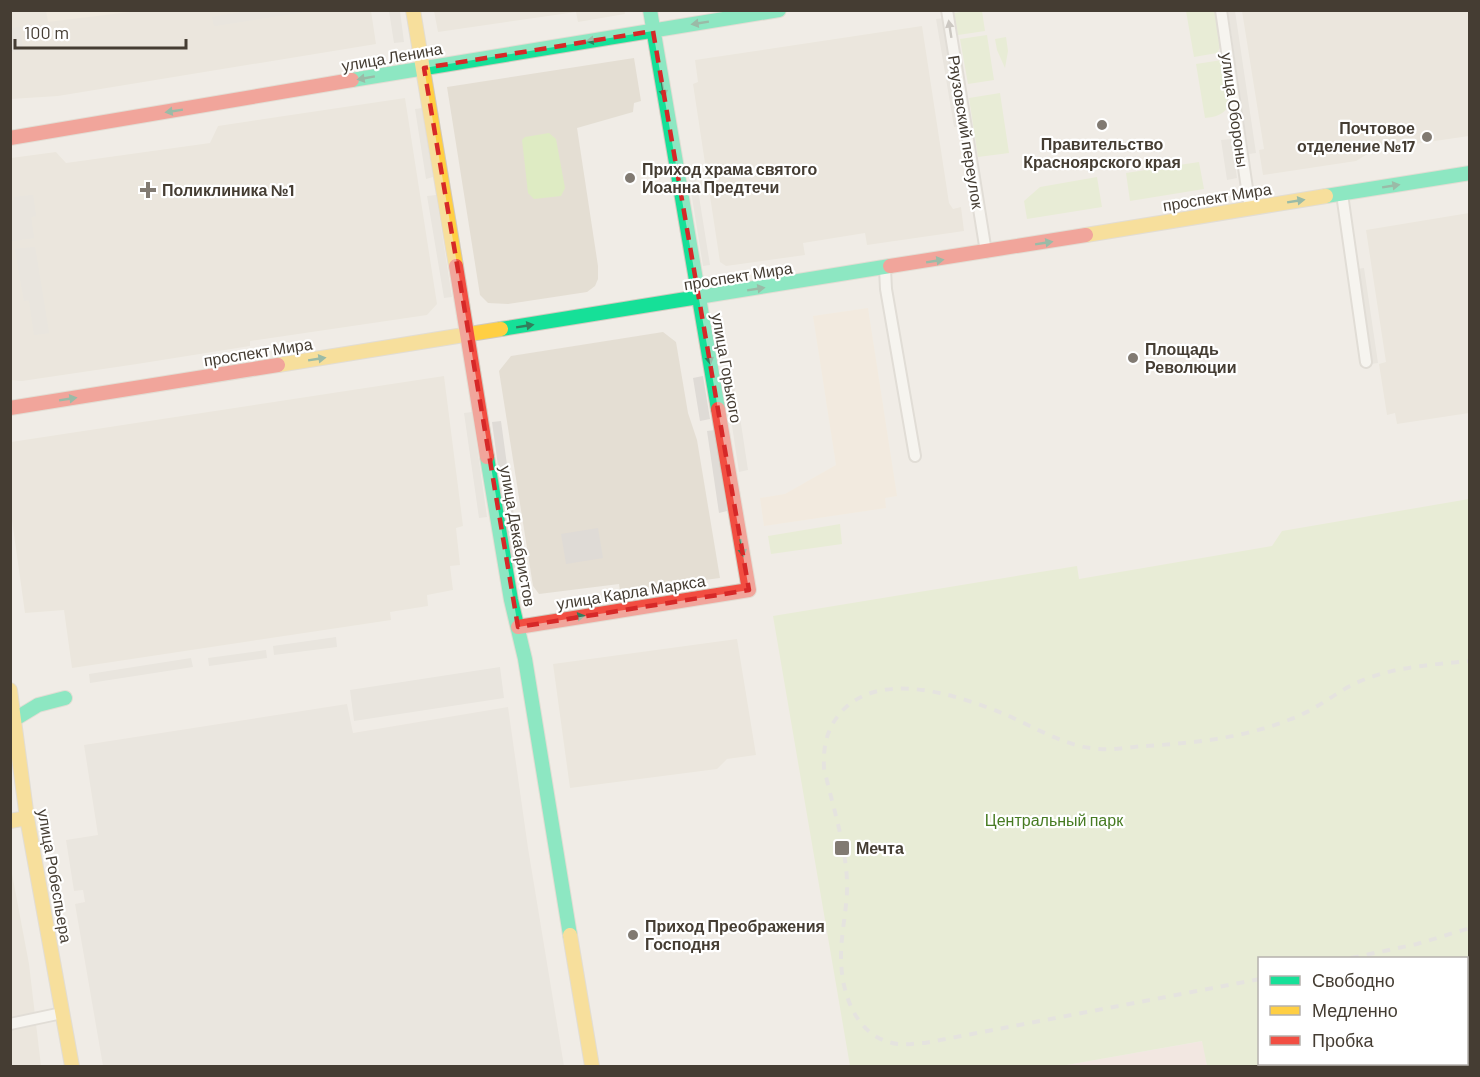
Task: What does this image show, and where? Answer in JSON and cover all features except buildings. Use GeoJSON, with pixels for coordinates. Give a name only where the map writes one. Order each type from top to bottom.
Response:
{"type":"FeatureCollection","features":[{"type":"Feature","properties":{"kind":"main road","name":"улица Декабристов"},"geometry":{"type":"LineString","coordinates":[[413,10],[511,600],[525,659],[592,1066]]}},
{"type":"Feature","properties":{"kind":"main road","name":"улица Горького"},"geometry":{"type":"LineString","coordinates":[[650,10],[749,590]]}},
{"type":"Feature","properties":{"kind":"main road","name":"улица Ленина"},"geometry":{"type":"LineString","coordinates":[[10,138],[779,10]]}},
{"type":"Feature","properties":{"kind":"main road","name":"проспект Мира"},"geometry":{"type":"LineString","coordinates":[[10,408],[885,269],[1470,173]]}},
{"type":"Feature","properties":{"kind":"main road","name":"улица Карла Маркса"},"geometry":{"type":"LineString","coordinates":[[518,627],[749,590]]}},
{"type":"Feature","properties":{"kind":"main road","name":"улица Робеспьера"},"geometry":{"type":"LineString","coordinates":[[10,690],[27,818],[72,1066]]}},
{"type":"Feature","properties":{"kind":"main road"},"geometry":{"type":"LineString","coordinates":[[15,719],[37,704],[65,698]]}},
{"type":"Feature","properties":{"kind":"main road"},"geometry":{"type":"LineString","coordinates":[[10,821],[27,818]]}},
{"type":"Feature","properties":{"kind":"street","name":"Ряузовский переулок"},"geometry":{"type":"LineString","coordinates":[[947,10],[986,252]]}},
{"type":"Feature","properties":{"kind":"street","name":"улица Обороны"},"geometry":{"type":"LineString","coordinates":[[1221,10],[1250,209]]}},
{"type":"Feature","properties":{"kind":"street"},"geometry":{"type":"LineString","coordinates":[[1342,194],[1366,363]]}},
{"type":"Feature","properties":{"kind":"street"},"geometry":{"type":"LineString","coordinates":[[885,269],[886,289],[915,456]]}},
{"type":"Feature","properties":{"kind":"street"},"geometry":{"type":"LineString","coordinates":[[10,1024],[62,1012]]}},
{"type":"Feature","properties":{"kind":"highlighted area"},"geometry":{"type":"Polygon","coordinates":[[[653,31],[749,590],[518,627],[424,68],[653,31]]]}},
{"type":"Feature","properties":{"kind":"shaded area"},"geometry":{"type":"Polygon","coordinates":[[[46,10],[138,11],[48,22],[46,10]]]}},
{"type":"Feature","properties":{"kind":"shaded area"},"geometry":{"type":"Polygon","coordinates":[[[254,10],[311,11],[214,26],[212,17],[254,10]]]}},
{"type":"Feature","properties":{"kind":"shaded area"},"geometry":{"type":"Polygon","coordinates":[[[624,10],[625,14],[578,22],[576,12],[438,32],[434,11],[624,10]]]}},
{"type":"Feature","properties":{"kind":"shaded area"},"geometry":{"type":"Polygon","coordinates":[[[10,11],[371,11],[376,44],[58,96],[11,99],[10,11]]]}},
{"type":"Feature","properties":{"kind":"shaded area"},"geometry":{"type":"Polygon","coordinates":[[[389,11],[400,11],[404,42],[394,43],[389,11]]]}},
{"type":"Feature","properties":{"kind":"shaded area"},"geometry":{"type":"Polygon","coordinates":[[[1228,11],[1235,11],[1256,153],[1249,154],[1228,11]]]}},
{"type":"Feature","properties":{"kind":"shaded area"},"geometry":{"type":"Polygon","coordinates":[[[1242,11],[1469,11],[1469,136],[1374,150],[1356,161],[1263,175],[1259,150],[1264,149],[1242,11]]]}},
{"type":"Feature","properties":{"kind":"shaded area"},"geometry":{"type":"Polygon","coordinates":[[[944,18],[961,126],[954,127],[936,19],[944,18]]]}},
{"type":"Feature","properties":{"kind":"shaded area"},"geometry":{"type":"Polygon","coordinates":[[[922,26],[949,203],[953,209],[961,207],[964,231],[867,245],[865,233],[803,243],[805,255],[726,266],[720,262],[693,84],[698,82],[695,60],[922,26]]]}},
{"type":"Feature","properties":{"kind":"shaded area"},"geometry":{"type":"Polygon","coordinates":[[[20,27],[23,50],[11,52],[11,28],[20,27]]]}},
{"type":"Feature","properties":{"kind":"shaded area"},"geometry":{"type":"Polygon","coordinates":[[[634,58],[641,101],[634,103],[633,112],[577,128],[598,266],[598,279],[595,286],[587,292],[508,304],[488,303],[480,295],[447,87],[634,58]]]}},
{"type":"Feature","properties":{"kind":"shaded area"},"geometry":{"type":"Polygon","coordinates":[[[405,98],[437,304],[427,315],[250,341],[250,346],[137,364],[22,381],[11,380],[11,158],[56,152],[66,163],[210,143],[218,126],[405,98]]]}},
{"type":"Feature","properties":{"kind":"shaded area"},"geometry":{"type":"Polygon","coordinates":[[[422,108],[433,177],[426,179],[415,109],[422,108]]]}},
{"type":"Feature","properties":{"kind":"shaded area"},"geometry":{"type":"Polygon","coordinates":[[[1231,139],[1237,178],[1227,180],[1221,140],[1231,139]]]}},
{"type":"Feature","properties":{"kind":"shaded area"},"geometry":{"type":"Polygon","coordinates":[[[694,165],[710,265],[703,266],[687,166],[694,165]]]}},
{"type":"Feature","properties":{"kind":"shaded area"},"geometry":{"type":"Polygon","coordinates":[[[33,195],[36,216],[31,217],[34,238],[11,241],[11,201],[14,197],[33,195]]]}},
{"type":"Feature","properties":{"kind":"shaded area"},"geometry":{"type":"Polygon","coordinates":[[[436,195],[452,297],[444,298],[427,196],[436,195]]]}},
{"type":"Feature","properties":{"kind":"shaded area"},"geometry":{"type":"Polygon","coordinates":[[[1469,213],[1469,413],[1397,424],[1395,413],[1387,415],[1379,364],[1386,362],[1366,230],[1469,213]]]}},
{"type":"Feature","properties":{"kind":"shaded area"},"geometry":{"type":"Polygon","coordinates":[[[35,247],[49,333],[34,335],[29,300],[24,301],[15,249],[35,247]]]}},
{"type":"Feature","properties":{"kind":"shaded area"},"geometry":{"type":"Polygon","coordinates":[[[1364,268],[1378,363],[1371,364],[1357,269],[1364,268]]]}},
{"type":"Feature","properties":{"kind":"shaded area"},"geometry":{"type":"Polygon","coordinates":[[[868,308],[897,496],[885,498],[886,508],[764,526],[760,498],[785,494],[836,465],[813,316],[868,308]]]}},
{"type":"Feature","properties":{"kind":"shaded area"},"geometry":{"type":"Polygon","coordinates":[[[663,332],[676,342],[688,413],[697,440],[720,578],[620,591],[619,584],[539,594],[533,586],[499,371],[511,356],[663,332]]]}},
{"type":"Feature","properties":{"kind":"shaded area"},"geometry":{"type":"Polygon","coordinates":[[[729,359],[738,409],[728,411],[721,368],[729,359]]]}},
{"type":"Feature","properties":{"kind":"shaded area"},"geometry":{"type":"Polygon","coordinates":[[[444,376],[463,526],[456,528],[460,565],[450,566],[453,590],[427,595],[428,606],[390,612],[391,620],[72,668],[64,610],[25,613],[11,513],[11,442],[444,376]]]}},
{"type":"Feature","properties":{"kind":"shaded area"},"geometry":{"type":"Polygon","coordinates":[[[703,376],[710,419],[700,421],[693,378],[703,376]]]}},
{"type":"Feature","properties":{"kind":"shaded area"},"geometry":{"type":"Polygon","coordinates":[[[472,412],[487,517],[479,518],[464,413],[472,412]]]}},
{"type":"Feature","properties":{"kind":"shaded area"},"geometry":{"type":"Polygon","coordinates":[[[740,417],[748,470],[739,472],[731,419],[740,417]]]}},
{"type":"Feature","properties":{"kind":"shaded area"},"geometry":{"type":"Polygon","coordinates":[[[501,421],[521,567],[512,568],[492,422],[501,421]]]}},
{"type":"Feature","properties":{"kind":"shaded area"},"geometry":{"type":"Polygon","coordinates":[[[715,430],[727,511],[719,513],[707,431],[715,430]]]}},
{"type":"Feature","properties":{"kind":"shaded area"},"geometry":{"type":"Polygon","coordinates":[[[598,528],[603,558],[566,564],[561,534],[598,528]]]}},
{"type":"Feature","properties":{"kind":"shaded area"},"geometry":{"type":"Polygon","coordinates":[[[336,637],[337,647],[274,655],[273,646],[336,637]]]}},
{"type":"Feature","properties":{"kind":"shaded area"},"geometry":{"type":"Polygon","coordinates":[[[737,639],[756,755],[727,759],[717,769],[570,788],[553,664],[737,639]]]}},
{"type":"Feature","properties":{"kind":"shaded area"},"geometry":{"type":"Polygon","coordinates":[[[266,650],[267,658],[209,666],[208,658],[266,650]]]}},
{"type":"Feature","properties":{"kind":"shaded area"},"geometry":{"type":"Polygon","coordinates":[[[191,658],[193,667],[90,683],[89,674],[191,658]]]}},
{"type":"Feature","properties":{"kind":"shaded area"},"geometry":{"type":"Polygon","coordinates":[[[500,667],[504,698],[354,721],[350,690],[500,667]]]}},
{"type":"Feature","properties":{"kind":"shaded area"},"geometry":{"type":"Polygon","coordinates":[[[347,704],[353,733],[508,707],[528,848],[564,1066],[103,1066],[75,904],[85,902],[83,890],[74,891],[66,840],[98,835],[84,745],[347,704]]]}},
{"type":"Feature","properties":{"kind":"shaded area"},"geometry":{"type":"Polygon","coordinates":[[[10,863],[29,964],[41,1066],[11,1066],[10,863]]]}},
{"type":"Feature","properties":{"kind":"shaded area"},"geometry":{"type":"Polygon","coordinates":[[[1203,1041],[1207,1066],[1061,1066],[1203,1041]]]}},
{"type":"Feature","properties":{"kind":"green space"},"geometry":{"type":"Polygon","coordinates":[[[982,11],[985,31],[958,35],[954,13],[982,11]]]}},
{"type":"Feature","properties":{"kind":"green space"},"geometry":{"type":"Polygon","coordinates":[[[1186,11],[1215,11],[1221,46],[1217,53],[1194,57],[1186,11]]]}},
{"type":"Feature","properties":{"kind":"green space"},"geometry":{"type":"Polygon","coordinates":[[[987,35],[994,80],[968,84],[960,39],[987,35]]]}},
{"type":"Feature","properties":{"kind":"green space"},"geometry":{"type":"Polygon","coordinates":[[[1006,37],[1008,51],[1005,68],[995,39],[1006,37]]]}},
{"type":"Feature","properties":{"kind":"green space"},"geometry":{"type":"Polygon","coordinates":[[[1222,60],[1229,106],[1218,115],[1205,118],[1196,64],[1222,60]]]}},
{"type":"Feature","properties":{"kind":"green space"},"geometry":{"type":"Polygon","coordinates":[[[1000,93],[1009,153],[978,157],[969,98],[1000,93]]]}},
{"type":"Feature","properties":{"kind":"green space"},"geometry":{"type":"Polygon","coordinates":[[[549,133],[556,139],[565,188],[561,196],[534,199],[528,193],[522,140],[525,137],[549,133]]]}},
{"type":"Feature","properties":{"kind":"green space"},"geometry":{"type":"Polygon","coordinates":[[[1199,162],[1204,189],[1130,201],[1126,173],[1199,162]]]}},
{"type":"Feature","properties":{"kind":"green space"},"geometry":{"type":"Polygon","coordinates":[[[1097,177],[1102,207],[1027,219],[1024,201],[1040,187],[1097,177]]]}},
{"type":"Feature","properties":{"kind":"green space","name":"Центральный парк"},"geometry":{"type":"Polygon","coordinates":[[[1469,499],[1469,1066],[1207,1066],[1202,1041],[1061,1066],[850,1066],[773,616],[1077,566],[1079,579],[1272,546],[1282,531],[1469,499]]]}},
{"type":"Feature","properties":{"kind":"green space"},"geometry":{"type":"Polygon","coordinates":[[[840,524],[842,544],[771,554],[768,536],[840,524]]]}},
{"type":"Feature","properties":{"kind":"railway"},"geometry":{"type":"LineString","coordinates":[[1258,979],[925,1043],[898,1044],[883,1040],[871,1033],[854,1012],[848,999],[842,971],[841,947],[847,890],[846,866],[824,768],[825,744],[833,723],[843,710],[859,698],[878,691],[920,690],[964,699],[1002,713],[1049,735],[1086,747],[1110,749],[1182,743],[1255,731],[1299,716],[1350,686],[1378,675],[1408,668],[1470,661]]}},
{"type":"Feature","properties":{"kind":"railway"},"geometry":{"type":"LineString","coordinates":[[1356,957],[1417,944],[1470,928]]}},
{"type":"Feature","properties":{"kind":"traffic: fast"},"geometry":{"type":"LineString","coordinates":[[650,10],[718,409]]}},
{"type":"Feature","properties":{"kind":"traffic: fast"},"geometry":{"type":"LineString","coordinates":[[352,80],[779,10]]}},
{"type":"Feature","properties":{"kind":"traffic: fast"},"geometry":{"type":"LineString","coordinates":[[1326,196],[1470,173]]}},
{"type":"Feature","properties":{"kind":"traffic: fast"},"geometry":{"type":"LineString","coordinates":[[501,329],[890,266]]}},
{"type":"Feature","properties":{"kind":"traffic: fast"},"geometry":{"type":"LineString","coordinates":[[487,457],[511,600],[525,659],[570,935]]}},
{"type":"Feature","properties":{"kind":"traffic: fast"},"geometry":{"type":"LineString","coordinates":[[15,719],[38,705],[65,698]]}},
{"type":"Feature","properties":{"kind":"traffic: slow"},"geometry":{"type":"LineString","coordinates":[[413,10],[456,266]]}},
{"type":"Feature","properties":{"kind":"traffic: slow"},"geometry":{"type":"LineString","coordinates":[[1086,235],[1326,196]]}},
{"type":"Feature","properties":{"kind":"traffic: slow"},"geometry":{"type":"LineString","coordinates":[[278,365],[501,329]]}},
{"type":"Feature","properties":{"kind":"traffic: slow"},"geometry":{"type":"LineString","coordinates":[[10,690],[27,818],[10,821]]}},
{"type":"Feature","properties":{"kind":"traffic: slow"},"geometry":{"type":"LineString","coordinates":[[27,818],[72,1066]]}},
{"type":"Feature","properties":{"kind":"traffic: slow"},"geometry":{"type":"LineString","coordinates":[[570,935],[592,1066]]}},
{"type":"Feature","properties":{"kind":"traffic: jam"},"geometry":{"type":"LineString","coordinates":[[10,138],[352,80]]}},
{"type":"Feature","properties":{"kind":"traffic: jam"},"geometry":{"type":"LineString","coordinates":[[890,266],[1086,235]]}},
{"type":"Feature","properties":{"kind":"traffic: jam"},"geometry":{"type":"LineString","coordinates":[[456,266],[487,457]]}},
{"type":"Feature","properties":{"kind":"traffic: jam"},"geometry":{"type":"LineString","coordinates":[[10,408],[278,365]]}},
{"type":"Feature","properties":{"kind":"traffic: jam"},"geometry":{"type":"LineString","coordinates":[[518,627],[749,590],[718,409]]}},
{"type":"Feature","properties":{"kind":"place","name":"Правительство Красноярского края"},"geometry":{"type":"Point","coordinates":[1102,125]}},
{"type":"Feature","properties":{"kind":"place","name":"Почтовое отделение №17"},"geometry":{"type":"Point","coordinates":[1427,137]}},
{"type":"Feature","properties":{"kind":"place","name":"Приход храма святого Иоанна Предтечи"},"geometry":{"type":"Point","coordinates":[630,178]}},
{"type":"Feature","properties":{"kind":"place","name":"Поликлиника №1"},"geometry":{"type":"Point","coordinates":[148,190]}},
{"type":"Feature","properties":{"kind":"place","name":"Площадь Революции"},"geometry":{"type":"Point","coordinates":[1133,358]}},
{"type":"Feature","properties":{"kind":"place","name":"Мечта"},"geometry":{"type":"Point","coordinates":[842,848]}},
{"type":"Feature","properties":{"kind":"place","name":"Приход Преображения Господня"},"geometry":{"type":"Point","coordinates":[633,935]}}]}
